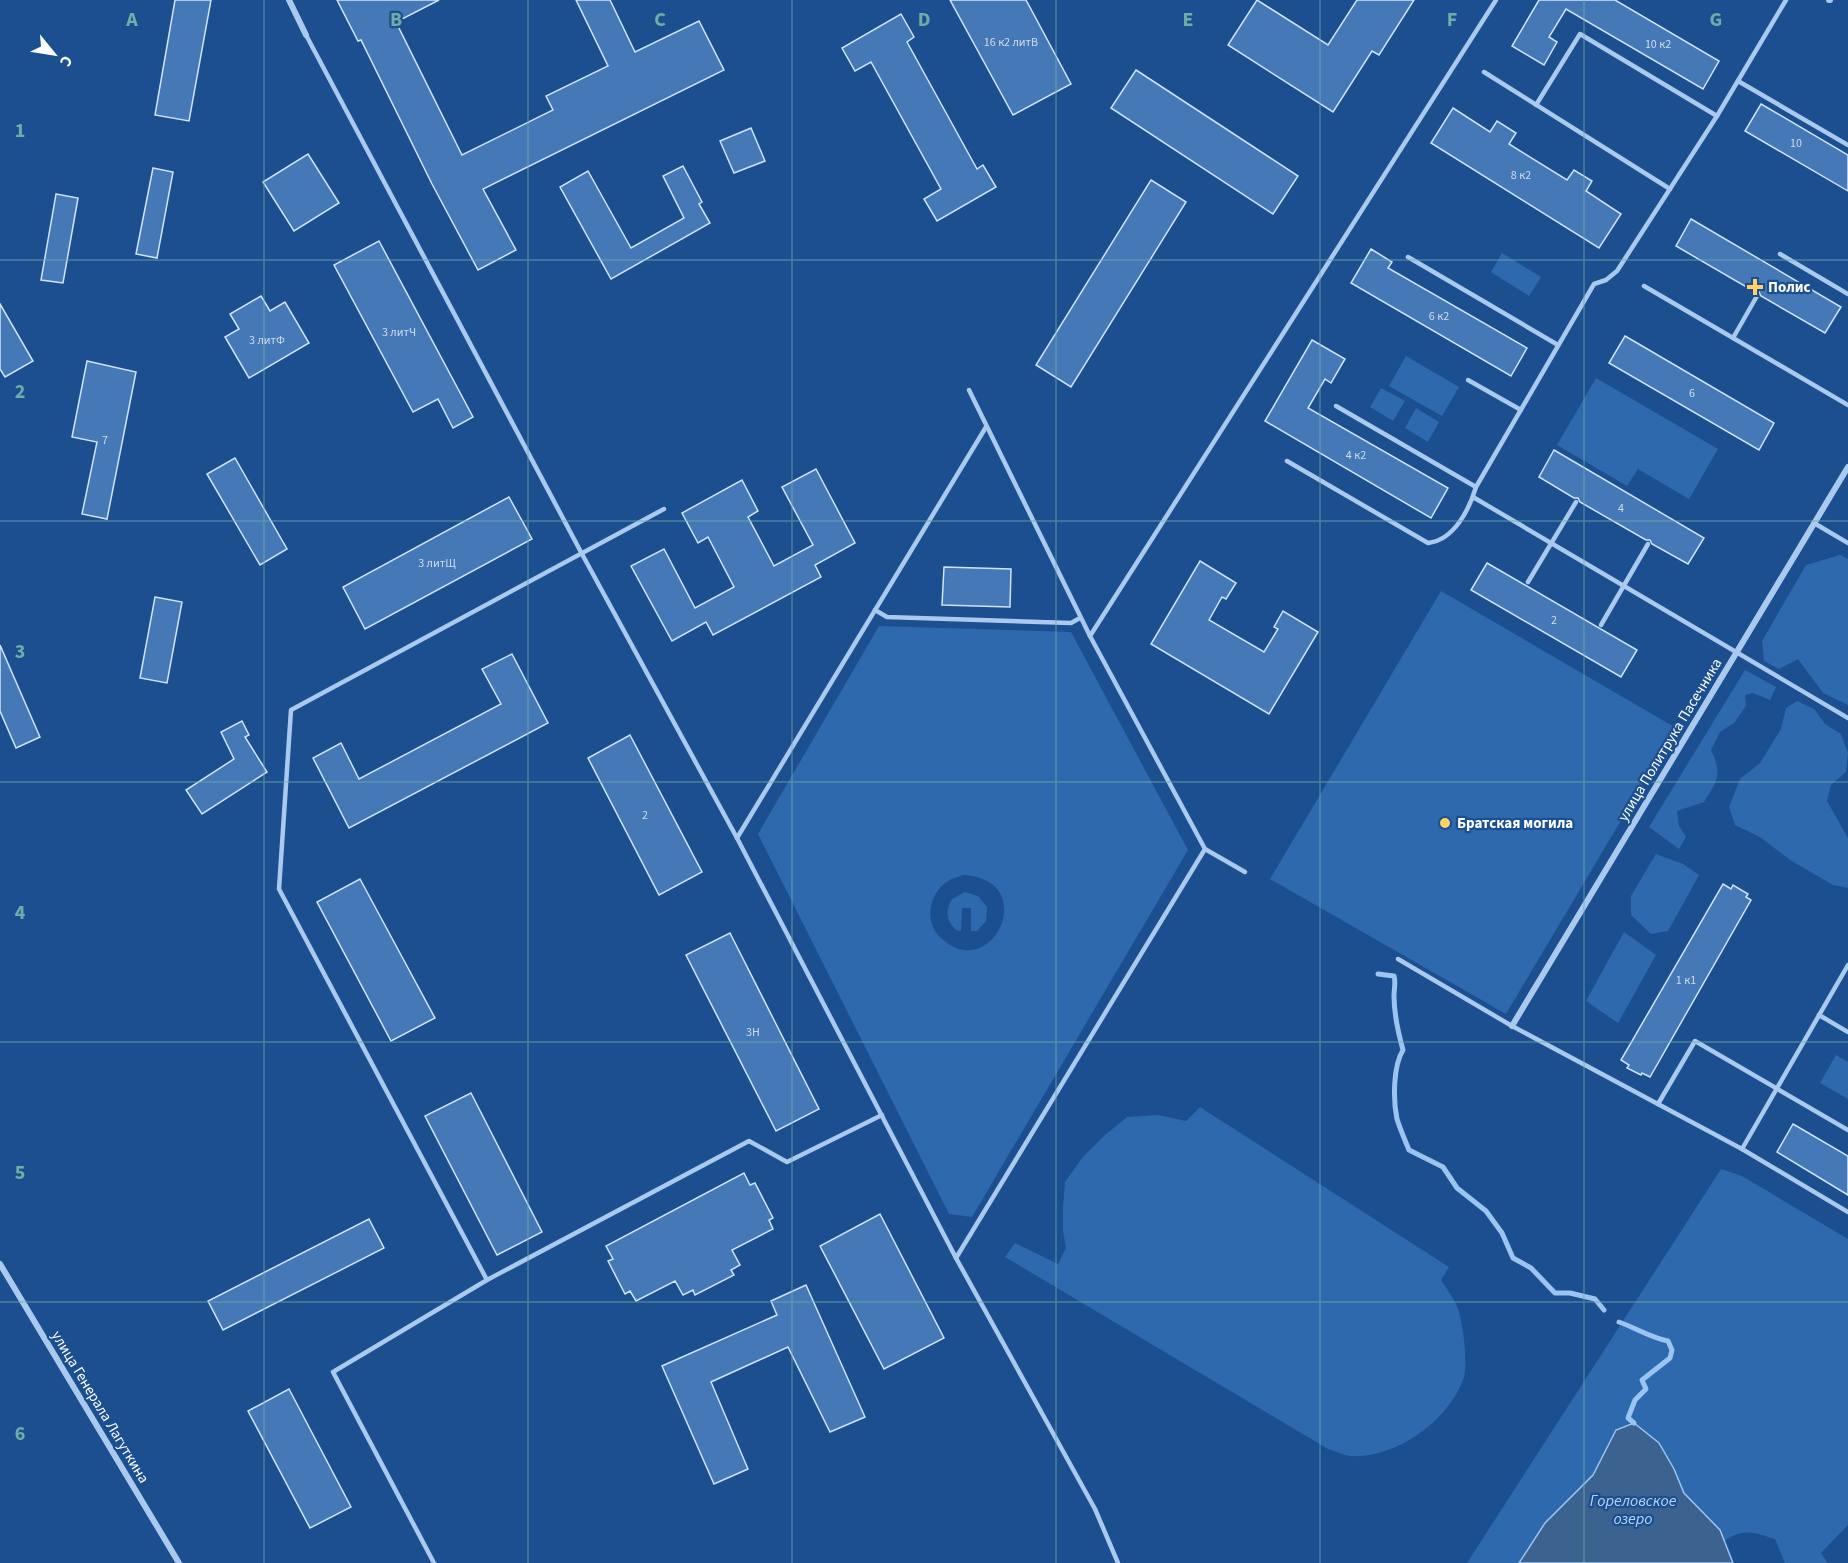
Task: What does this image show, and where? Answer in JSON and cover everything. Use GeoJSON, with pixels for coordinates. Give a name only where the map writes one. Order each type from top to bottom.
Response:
{"type":"FeatureCollection","features":[{"type":"Feature","properties":{"kind":"street"},"geometry":{"type":"LineString","coordinates":[[289,0],[306,35]]}},
{"type":"Feature","properties":{"kind":"street","name":"улица Политрука Пасечника"},"geometry":{"type":"LineString","coordinates":[[1512,1026],[1848,466]]}},
{"type":"Feature","properties":{"kind":"street","name":"улица Генерала Лагуткина"},"geometry":{"type":"LineString","coordinates":[[0,1264],[179,1563]]}},
{"type":"Feature","properties":{"kind":"lane"},"geometry":{"type":"LineString","coordinates":[[1090,636],[1381,184],[1496,0]]}},
{"type":"Feature","properties":{"kind":"lane"},"geometry":{"type":"LineString","coordinates":[[1287,461],[1428,543],[1440,542],[1449,534],[1458,524],[1476,487],[1594,284],[1606,280],[1617,271],[1717,116],[1786,0]]}},
{"type":"Feature","properties":{"kind":"lane"},"geometry":{"type":"LineString","coordinates":[[1536,105],[1580,34],[1717,116]]}},
{"type":"Feature","properties":{"kind":"lane"},"geometry":{"type":"LineString","coordinates":[[306,35],[582,554],[737,838],[956,1258],[1095,1509],[1118,1563]]}},
{"type":"Feature","properties":{"kind":"lane"},"geometry":{"type":"LineString","coordinates":[[1484,72],[1670,189]]}},
{"type":"Feature","properties":{"kind":"lane"},"geometry":{"type":"LineString","coordinates":[[1738,81],[1848,145]]}},
{"type":"Feature","properties":{"kind":"lane"},"geometry":{"type":"LineString","coordinates":[[1780,254],[1848,294]]}},
{"type":"Feature","properties":{"kind":"lane"},"geometry":{"type":"LineString","coordinates":[[1408,257],[1558,345]]}},
{"type":"Feature","properties":{"kind":"lane"},"geometry":{"type":"LineString","coordinates":[[1644,286],[1848,405]]}},
{"type":"Feature","properties":{"kind":"lane"},"geometry":{"type":"LineString","coordinates":[[1733,338],[1757,296]]}},
{"type":"Feature","properties":{"kind":"lane"},"geometry":{"type":"LineString","coordinates":[[1468,380],[1521,410]]}},
{"type":"Feature","properties":{"kind":"lane"},"geometry":{"type":"LineString","coordinates":[[969,390],[1080,618],[1205,849],[1245,872]]}},
{"type":"Feature","properties":{"kind":"lane"},"geometry":{"type":"LineString","coordinates":[[1336,406],[1476,487]]}},
{"type":"Feature","properties":{"kind":"lane"},"geometry":{"type":"LineString","coordinates":[[737,838],[986,427]]}},
{"type":"Feature","properties":{"kind":"lane"},"geometry":{"type":"LineString","coordinates":[[1473,497],[1848,718]]}},
{"type":"Feature","properties":{"kind":"lane"},"geometry":{"type":"LineString","coordinates":[[1528,582],[1575,502]]}},
{"type":"Feature","properties":{"kind":"lane"},"geometry":{"type":"LineString","coordinates":[[487,1280],[279,889],[291,710],[664,509]]}},
{"type":"Feature","properties":{"kind":"lane"},"geometry":{"type":"LineString","coordinates":[[1815,524],[1848,543]]}},
{"type":"Feature","properties":{"kind":"lane"},"geometry":{"type":"LineString","coordinates":[[1601,625],[1648,544]]}},
{"type":"Feature","properties":{"kind":"lane"},"geometry":{"type":"LineString","coordinates":[[875,610],[887,617],[1071,623],[1080,618]]}},
{"type":"Feature","properties":{"kind":"lane"},"geometry":{"type":"LineString","coordinates":[[956,1258],[1205,849]]}},
{"type":"Feature","properties":{"kind":"lane"},"geometry":{"type":"LineString","coordinates":[[1398,959],[1512,1026],[1742,1149],[1848,1212]]}},
{"type":"Feature","properties":{"kind":"lane"},"geometry":{"type":"LineString","coordinates":[[1742,1149],[1848,965]]}},
{"type":"Feature","properties":{"kind":"lane"},"geometry":{"type":"LineString","coordinates":[[1819,1015],[1848,1032]]}},
{"type":"Feature","properties":{"kind":"lane"},"geometry":{"type":"LineString","coordinates":[[1658,1104],[1695,1041],[1848,1130]]}},
{"type":"Feature","properties":{"kind":"lane"},"geometry":{"type":"LineString","coordinates":[[434,1563],[333,1372],[487,1280],[749,1142],[787,1161],[882,1115]]}},
{"type":"Feature","properties":{"kind":"shaded area"},"geometry":{"type":"Polygon","coordinates":[[[1502,253],[1541,277],[1529,296],[1491,272],[1502,253]]]}},
{"type":"Feature","properties":{"kind":"shaded area"},"geometry":{"type":"Polygon","coordinates":[[[1406,356],[1459,387],[1442,416],[1389,386],[1406,356]]]}},
{"type":"Feature","properties":{"kind":"shaded area"},"geometry":{"type":"Polygon","coordinates":[[[1596,378],[1718,449],[1689,499],[1638,469],[1627,486],[1557,445],[1596,378]]]}},
{"type":"Feature","properties":{"kind":"shaded area"},"geometry":{"type":"Polygon","coordinates":[[[1381,388],[1405,401],[1393,421],[1370,407],[1381,388]]]}},
{"type":"Feature","properties":{"kind":"shaded area"},"geometry":{"type":"Polygon","coordinates":[[[1416,408],[1439,422],[1428,442],[1405,428],[1416,408]]]}},
{"type":"Feature","properties":{"kind":"shaded area"},"geometry":{"type":"Polygon","coordinates":[[[1840,555],[1848,559],[1848,705],[1823,693],[1798,659],[1779,669],[1764,661],[1762,641],[1806,565],[1840,555]]]}},
{"type":"Feature","properties":{"kind":"shaded area"},"geometry":{"type":"Polygon","coordinates":[[[1441,591],[1676,728],[1506,1014],[1270,879],[1441,591]]]}},
{"type":"Feature","properties":{"kind":"shaded area"},"geometry":{"type":"Polygon","coordinates":[[[879,626],[1071,632],[1188,850],[972,1217],[949,1214],[758,834],[879,626]],[[963,875],[951,879],[937,891],[930,916],[935,931],[941,938],[960,949],[977,949],[991,940],[1001,926],[1004,909],[1000,893],[987,881],[963,875]]]}},
{"type":"Feature","properties":{"kind":"shaded area"},"geometry":{"type":"Polygon","coordinates":[[[1745,670],[1776,687],[1770,700],[1753,693],[1745,695],[1746,706],[1734,723],[1720,732],[1711,750],[1717,766],[1717,778],[1712,789],[1704,802],[1677,811],[1679,826],[1686,837],[1679,849],[1649,827],[1745,670]]]}},
{"type":"Feature","properties":{"kind":"shaded area"},"geometry":{"type":"Polygon","coordinates":[[[1797,701],[1814,709],[1825,724],[1841,734],[1848,753],[1846,772],[1831,785],[1827,801],[1848,838],[1848,888],[1833,885],[1790,860],[1760,837],[1735,825],[1729,807],[1740,779],[1760,763],[1781,729],[1786,708],[1797,701]]]}},
{"type":"Feature","properties":{"kind":"shaded area"},"geometry":{"type":"Polygon","coordinates":[[[1656,854],[1683,864],[1699,875],[1668,931],[1651,934],[1631,915],[1631,896],[1656,854]]]}},
{"type":"Feature","properties":{"kind":"shaded area"},"geometry":{"type":"Polygon","coordinates":[[[965,892],[978,896],[987,907],[986,921],[977,931],[971,931],[971,908],[962,908],[961,931],[956,930],[948,919],[948,908],[952,899],[965,892]]]}},
{"type":"Feature","properties":{"kind":"shaded area"},"geometry":{"type":"Polygon","coordinates":[[[1624,932],[1656,955],[1618,1023],[1586,1001],[1624,932]]]}},
{"type":"Feature","properties":{"kind":"shaded area"},"geometry":{"type":"Polygon","coordinates":[[[1836,1055],[1848,1062],[1848,1099],[1820,1083],[1836,1055]]]}},
{"type":"Feature","properties":{"kind":"shaded area"},"geometry":{"type":"Polygon","coordinates":[[[1200,1107],[1449,1267],[1441,1280],[1456,1304],[1461,1319],[1465,1351],[1464,1377],[1447,1408],[1419,1434],[1403,1444],[1368,1455],[1350,1456],[1328,1449],[1005,1257],[1015,1243],[1058,1264],[1066,1248],[1063,1231],[1065,1182],[1082,1158],[1127,1117],[1158,1115],[1186,1121],[1200,1107]]]}},
{"type":"Feature","properties":{"kind":"shaded area"},"geometry":{"type":"Polygon","coordinates":[[[1721,1169],[1742,1176],[1848,1239],[1848,1525],[1821,1553],[1828,1563],[1785,1563],[1775,1539],[1754,1533],[1737,1534],[1724,1541],[1720,1530],[1684,1493],[1674,1469],[1615,1430],[1593,1475],[1545,1523],[1519,1563],[1467,1563],[1721,1169]]]}},
{"type":"Feature","properties":{"kind":"water","name":"Гореловское озеро"},"geometry":{"type":"Polygon","coordinates":[[[1634,1423],[1659,1443],[1684,1493],[1720,1530],[1733,1563],[1519,1563],[1545,1523],[1593,1475],[1616,1430],[1634,1423]]]}},
{"type":"Feature","properties":{"kind":"building"},"geometry":{"type":"Polygon","coordinates":[[[175,0],[211,0],[189,121],[155,115],[175,0]]]}},
{"type":"Feature","properties":{"kind":"building"},"geometry":{"type":"Polygon","coordinates":[[[337,0],[439,0],[396,22],[462,155],[553,110],[546,96],[608,66],[576,0],[610,0],[635,52],[699,21],[724,70],[483,189],[516,250],[478,270],[432,184],[361,40],[358,41],[337,0]]]}},
{"type":"Feature","properties":{"kind":"building"},"geometry":{"type":"Polygon","coordinates":[[[950,0],[1026,0],[1071,84],[1013,115],[950,0]]]}},
{"type":"Feature","properties":{"kind":"building"},"geometry":{"type":"Polygon","coordinates":[[[1257,0],[1328,45],[1357,0],[1414,0],[1379,55],[1372,51],[1333,112],[1228,45],[1257,0]]]}},
{"type":"Feature","properties":{"kind":"building"},"geometry":{"type":"Polygon","coordinates":[[[1539,0],[1615,0],[1719,61],[1703,89],[1566,9],[1549,37],[1557,42],[1544,65],[1512,46],[1539,0]]]}},
{"type":"Feature","properties":{"kind":"building"},"geometry":{"type":"Polygon","coordinates":[[[901,14],[914,37],[907,42],[977,169],[983,165],[996,187],[937,221],[924,199],[941,189],[871,62],[855,71],[842,48],[901,14]]]}},
{"type":"Feature","properties":{"kind":"building"},"geometry":{"type":"Polygon","coordinates":[[[1136,70],[1298,176],[1273,214],[1111,108],[1136,70]]]}},
{"type":"Feature","properties":{"kind":"building"},"geometry":{"type":"Polygon","coordinates":[[[1761,104],[1848,155],[1848,191],[1745,131],[1761,104]]]}},
{"type":"Feature","properties":{"kind":"building"},"geometry":{"type":"Polygon","coordinates":[[[1453,108],[1490,132],[1497,121],[1516,133],[1509,144],[1567,180],[1574,170],[1592,181],[1586,191],[1621,214],[1599,248],[1431,143],[1453,108]]]}},
{"type":"Feature","properties":{"kind":"building"},"geometry":{"type":"Polygon","coordinates":[[[751,128],[765,161],[734,173],[720,141],[751,128]]]}},
{"type":"Feature","properties":{"kind":"building"},"geometry":{"type":"Polygon","coordinates":[[[308,154],[339,203],[294,231],[263,182],[308,154]]]}},
{"type":"Feature","properties":{"kind":"building"},"geometry":{"type":"Polygon","coordinates":[[[683,166],[702,202],[699,204],[710,223],[611,279],[560,187],[588,171],[631,248],[684,218],[663,176],[683,166]]]}},
{"type":"Feature","properties":{"kind":"building"},"geometry":{"type":"Polygon","coordinates":[[[153,168],[173,172],[157,258],[136,254],[153,168]]]}},
{"type":"Feature","properties":{"kind":"building"},"geometry":{"type":"Polygon","coordinates":[[[1151,180],[1186,202],[1071,387],[1036,365],[1151,180]]]}},
{"type":"Feature","properties":{"kind":"building"},"geometry":{"type":"Polygon","coordinates":[[[56,194],[78,198],[63,283],[41,280],[56,194]]]}},
{"type":"Feature","properties":{"kind":"building"},"geometry":{"type":"Polygon","coordinates":[[[1691,219],[1841,307],[1825,333],[1761,296],[1759,292],[1755,292],[1676,246],[1691,219]]]}},
{"type":"Feature","properties":{"kind":"building"},"geometry":{"type":"Polygon","coordinates":[[[379,241],[473,417],[453,428],[438,399],[413,412],[334,265],[379,241]]]}},
{"type":"Feature","properties":{"kind":"building"},"geometry":{"type":"Polygon","coordinates":[[[1371,249],[1392,262],[1388,268],[1527,348],[1511,376],[1351,283],[1371,249]]]}},
{"type":"Feature","properties":{"kind":"building"},"geometry":{"type":"Polygon","coordinates":[[[261,296],[270,311],[285,302],[309,343],[249,378],[225,337],[239,329],[230,314],[261,296]]]}},
{"type":"Feature","properties":{"kind":"building"},"geometry":{"type":"Polygon","coordinates":[[[0,304],[33,361],[5,377],[0,369],[0,304]]]}},
{"type":"Feature","properties":{"kind":"building"},"geometry":{"type":"Polygon","coordinates":[[[1625,336],[1774,423],[1759,450],[1609,363],[1625,336]]]}},
{"type":"Feature","properties":{"kind":"building"},"geometry":{"type":"Polygon","coordinates":[[[1312,340],[1345,359],[1331,383],[1325,379],[1308,408],[1448,488],[1431,518],[1265,421],[1312,340]]]}},
{"type":"Feature","properties":{"kind":"building"},"geometry":{"type":"Polygon","coordinates":[[[87,361],[136,372],[107,519],[82,514],[97,442],[72,437],[87,361]]]}},
{"type":"Feature","properties":{"kind":"building"},"geometry":{"type":"Polygon","coordinates":[[[1554,450],[1704,538],[1688,564],[1539,477],[1554,450]]]}},
{"type":"Feature","properties":{"kind":"building"},"geometry":{"type":"Polygon","coordinates":[[[235,458],[287,549],[260,565],[207,474],[235,458]]]}},
{"type":"Feature","properties":{"kind":"building"},"geometry":{"type":"Polygon","coordinates":[[[816,469],[855,543],[815,565],[821,577],[713,635],[706,622],[672,641],[631,566],[664,549],[695,608],[734,587],[708,537],[698,543],[682,513],[742,480],[758,511],[748,517],[774,566],[813,545],[782,487],[816,469]]]}},
{"type":"Feature","properties":{"kind":"building"},"geometry":{"type":"Polygon","coordinates":[[[509,497],[532,539],[365,629],[343,587],[509,497]]]}},
{"type":"Feature","properties":{"kind":"building"},"geometry":{"type":"Polygon","coordinates":[[[1200,561],[1236,583],[1226,599],[1222,597],[1209,620],[1264,652],[1278,629],[1274,627],[1283,611],[1318,632],[1269,714],[1151,644],[1200,561]]]}},
{"type":"Feature","properties":{"kind":"building"},"geometry":{"type":"Polygon","coordinates":[[[1487,563],[1637,650],[1621,677],[1471,590],[1487,563]]]}},
{"type":"Feature","properties":{"kind":"building"},"geometry":{"type":"Polygon","coordinates":[[[944,567],[1011,569],[1010,607],[942,605],[944,567]]]}},
{"type":"Feature","properties":{"kind":"building"},"geometry":{"type":"Polygon","coordinates":[[[155,597],[182,602],[167,683],[140,678],[155,597]]]}},
{"type":"Feature","properties":{"kind":"building"},"geometry":{"type":"Polygon","coordinates":[[[0,645],[40,737],[16,748],[0,711],[0,645]]]}},
{"type":"Feature","properties":{"kind":"building"},"geometry":{"type":"Polygon","coordinates":[[[512,654],[548,723],[349,828],[313,758],[341,743],[359,779],[501,704],[482,669],[512,654]]]}},
{"type":"Feature","properties":{"kind":"building"},"geometry":{"type":"Polygon","coordinates":[[[242,721],[249,735],[245,737],[267,772],[202,814],[186,790],[234,759],[221,732],[242,721]]]}},
{"type":"Feature","properties":{"kind":"building"},"geometry":{"type":"Polygon","coordinates":[[[630,735],[702,872],[659,895],[588,758],[630,735]]]}},
{"type":"Feature","properties":{"kind":"building"},"geometry":{"type":"Polygon","coordinates":[[[360,879],[435,1018],[391,1041],[317,902],[360,879]]]}},
{"type":"Feature","properties":{"kind":"building"},"geometry":{"type":"Polygon","coordinates":[[[1723,884],[1731,889],[1733,885],[1748,894],[1746,897],[1751,900],[1650,1077],[1642,1073],[1641,1075],[1627,1068],[1629,1065],[1621,1060],[1723,884]]]}},
{"type":"Feature","properties":{"kind":"building"},"geometry":{"type":"Polygon","coordinates":[[[730,933],[819,1109],[776,1131],[686,955],[730,933]]]}},
{"type":"Feature","properties":{"kind":"building"},"geometry":{"type":"Polygon","coordinates":[[[471,1093],[542,1232],[497,1255],[425,1116],[471,1093]]]}},
{"type":"Feature","properties":{"kind":"building"},"geometry":{"type":"Polygon","coordinates":[[[1793,1124],[1848,1156],[1848,1195],[1777,1152],[1793,1124]]]}},
{"type":"Feature","properties":{"kind":"building"},"geometry":{"type":"Polygon","coordinates":[[[744,1173],[750,1185],[755,1183],[773,1218],[769,1220],[773,1229],[732,1250],[740,1265],[731,1270],[734,1275],[695,1295],[693,1290],[683,1295],[675,1281],[636,1301],[630,1291],[625,1294],[608,1261],[613,1259],[606,1246],[744,1173]]]}},
{"type":"Feature","properties":{"kind":"building"},"geometry":{"type":"Polygon","coordinates":[[[880,1214],[944,1338],[884,1369],[820,1246],[880,1214]]]}},
{"type":"Feature","properties":{"kind":"building"},"geometry":{"type":"Polygon","coordinates":[[[369,1219],[384,1248],[223,1330],[208,1301],[369,1219]]]}},
{"type":"Feature","properties":{"kind":"building"},"geometry":{"type":"Polygon","coordinates":[[[806,1285],[865,1417],[830,1432],[788,1347],[711,1382],[748,1469],[714,1484],[662,1366],[777,1315],[771,1301],[806,1285]]]}},
{"type":"Feature","properties":{"kind":"building"},"geometry":{"type":"Polygon","coordinates":[[[289,1389],[351,1507],[310,1528],[248,1411],[289,1389]]]}},
{"type":"Feature","properties":{"kind":"waterway"},"geometry":{"type":"LineString","coordinates":[[1378,974],[1394,976],[1395,979],[1395,1010],[1403,1050],[1397,1065],[1395,1102],[1397,1119],[1409,1150],[1443,1167],[1457,1188],[1486,1211],[1502,1233],[1513,1258],[1531,1268],[1555,1293],[1570,1293],[1595,1299],[1604,1310]]}},
{"type":"Feature","properties":{"kind":"waterway"},"geometry":{"type":"LineString","coordinates":[[1619,1322],[1668,1341],[1672,1350],[1670,1358],[1642,1380],[1646,1389],[1635,1400],[1628,1418],[1634,1423]]}},
{"type":"Feature","properties":{"kind":"place","name":"Полис"},"geometry":{"type":"Point","coordinates":[1755,287]}},
{"type":"Feature","properties":{"kind":"place","name":"Братская могила"},"geometry":{"type":"Point","coordinates":[1445,823]}}]}
